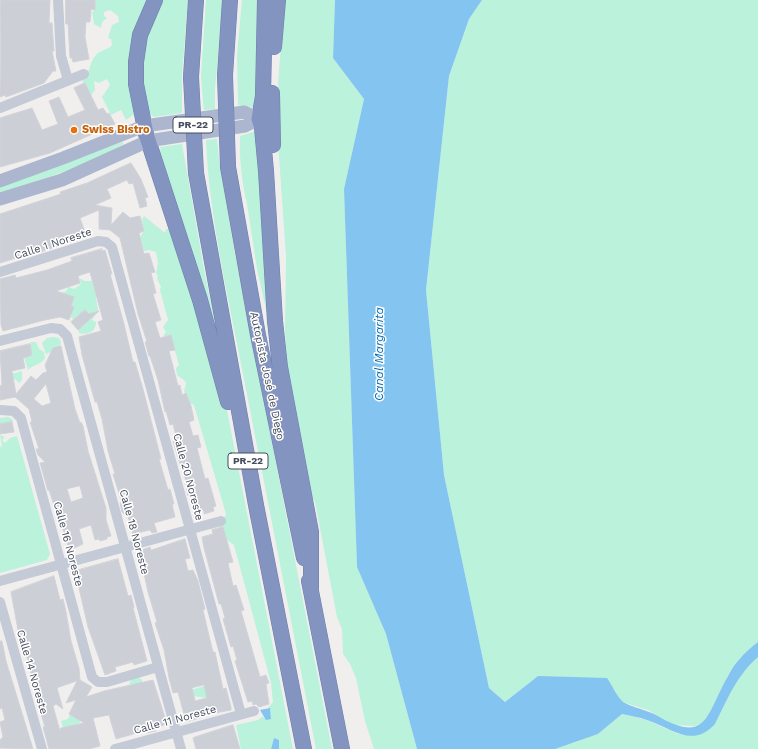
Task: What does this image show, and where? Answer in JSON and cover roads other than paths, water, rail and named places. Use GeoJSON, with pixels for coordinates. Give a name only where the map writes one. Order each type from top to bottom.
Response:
{"type":"FeatureCollection","features":[{"type":"Feature","properties":{"kind":"highway"},"geometry":{"type":"LineString","coordinates":[[155,0],[140,34],[135,72],[144,126],[198,293],[221,371],[242,475],[256,505]]}},
{"type":"Feature","properties":{"kind":"highway","name":"PR-22"},"geometry":{"type":"LineString","coordinates":[[196,0],[191,77],[196,172],[201,209],[256,505],[304,749]]}},
{"type":"Feature","properties":{"kind":"highway","name":"Autopista José de Diego"},"geometry":{"type":"LineString","coordinates":[[230,0],[225,75],[228,167],[257,328],[342,749]]}},
{"type":"Feature","properties":{"kind":"highway"},"geometry":{"type":"LineString","coordinates":[[278,0],[272,111],[285,370],[284,392]]}},
{"type":"Feature","properties":{"kind":"highway"},"geometry":{"type":"LineString","coordinates":[[267,5],[263,96],[259,119],[262,128],[266,171],[275,321],[284,392],[311,532],[311,590]]}},
{"type":"Feature","properties":{"kind":"main road"},"geometry":{"type":"LineString","coordinates":[[0,180],[63,158],[144,126],[244,112],[259,119]]}},
{"type":"Feature","properties":{"kind":"main road"},"geometry":{"type":"LineString","coordinates":[[0,199],[62,180],[148,141],[245,126],[259,119]]}},
{"type":"Feature","properties":{"kind":"street"},"geometry":{"type":"LineString","coordinates":[[58,0],[60,49],[68,80]]}},
{"type":"Feature","properties":{"kind":"street"},"geometry":{"type":"LineString","coordinates":[[0,108],[84,74]]}},
{"type":"Feature","properties":{"kind":"street","name":"Calle 1 Noreste"},"geometry":{"type":"LineString","coordinates":[[0,272],[98,241],[106,242],[112,247]]}},
{"type":"Feature","properties":{"kind":"street","name":"Calle 20 Noreste"},"geometry":{"type":"LineString","coordinates":[[112,247],[241,714]]}},
{"type":"Feature","properties":{"kind":"street","name":"Calle 18 Noreste"},"geometry":{"type":"LineString","coordinates":[[0,341],[55,328],[64,332],[69,340],[181,749]]}},
{"type":"Feature","properties":{"kind":"street","name":"Calle 16 Noreste"},"geometry":{"type":"LineString","coordinates":[[0,410],[14,411],[21,418],[92,677],[98,682],[107,682],[158,667]]}},
{"type":"Feature","properties":{"kind":"street"},"geometry":{"type":"LineString","coordinates":[[0,581],[221,521]]}},
{"type":"Feature","properties":{"kind":"street","name":"Calle 14 Noreste"},"geometry":{"type":"LineString","coordinates":[[0,602],[42,749]]}},
{"type":"Feature","properties":{"kind":"street","name":"Calle 11 Noreste"},"geometry":{"type":"LineString","coordinates":[[115,749],[254,711]]}},
{"type":"Feature","properties":{"kind":"water","name":"Canal Margarita"},"geometry":{"type":"Polygon","coordinates":[[[335,0],[482,0],[469,19],[449,76],[426,290],[444,475],[489,688],[505,702],[538,676],[607,678],[618,696],[625,703],[652,713],[673,724],[686,727],[696,726],[703,721],[709,713],[737,661],[758,642],[758,657],[738,680],[715,724],[706,731],[698,735],[690,736],[638,717],[622,714],[598,734],[555,749],[417,749],[386,634],[357,567],[344,189],[364,99],[333,58],[335,0]]]}},
{"type":"Feature","properties":{"kind":"water"},"geometry":{"type":"Polygon","coordinates":[[[270,708],[271,719],[266,720],[260,710],[270,708]]]}},
{"type":"Feature","properties":{"kind":"water"},"geometry":{"type":"Polygon","coordinates":[[[274,738],[279,740],[279,749],[271,749],[274,738]]]}},
{"type":"Feature","properties":{"kind":"place","name":"Swiss Bistro"},"geometry":{"type":"Point","coordinates":[74,130]}}]}
